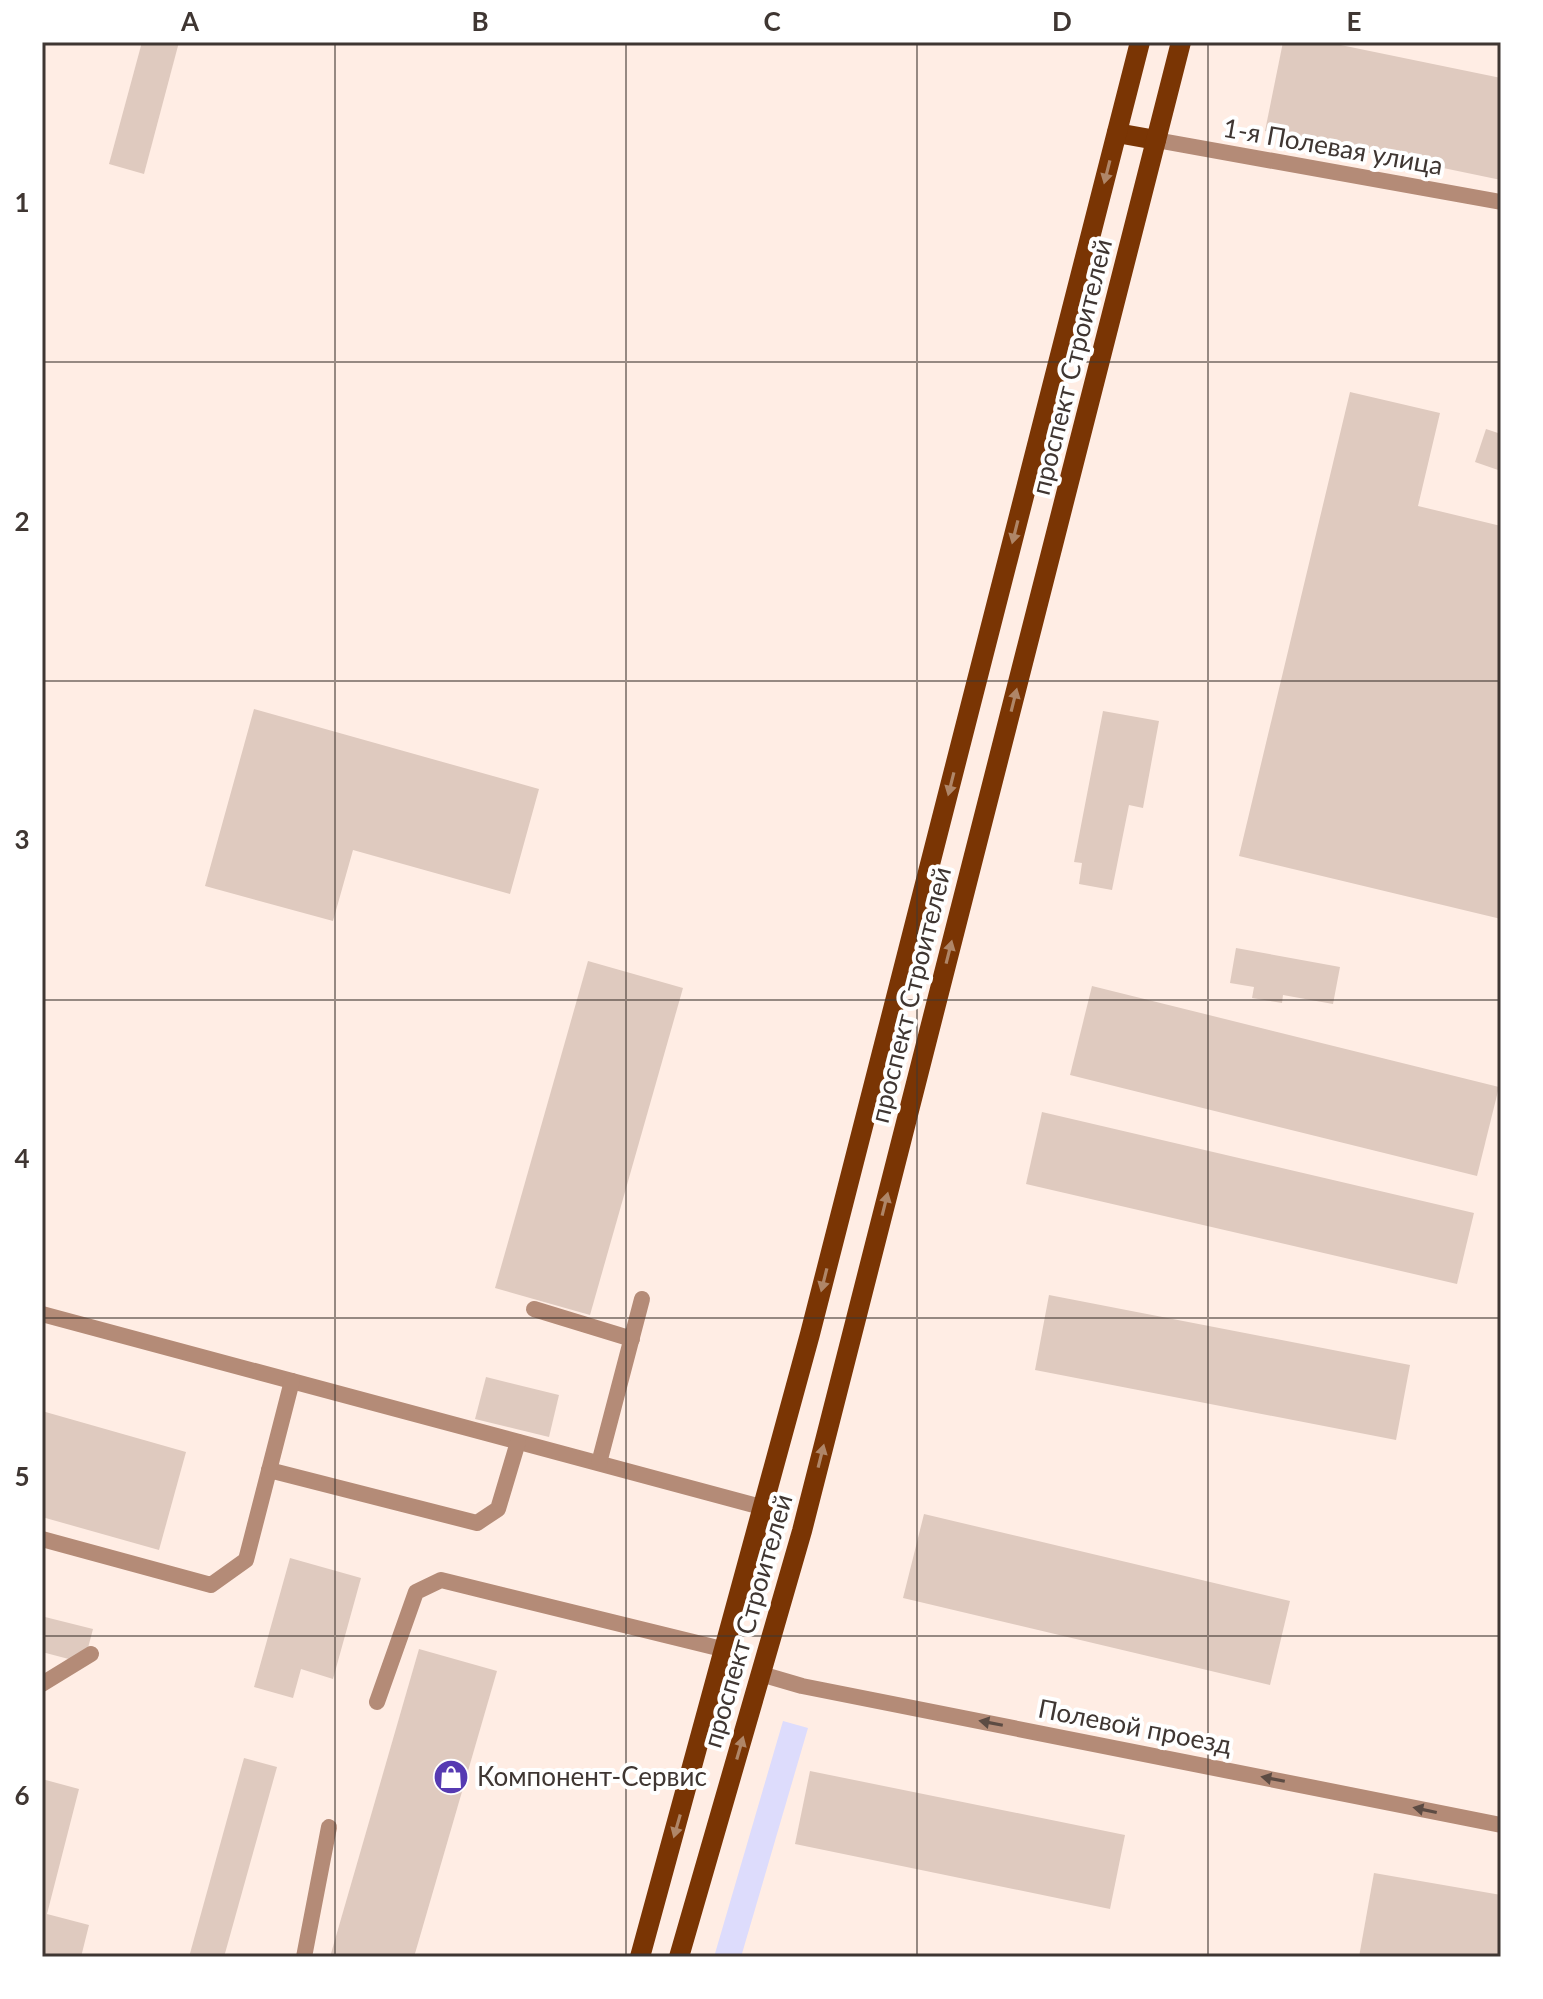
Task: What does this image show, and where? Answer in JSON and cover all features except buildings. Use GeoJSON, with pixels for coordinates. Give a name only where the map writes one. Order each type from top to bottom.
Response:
{"type":"FeatureCollection","features":[{"type":"Feature","properties":{"kind":"main road","name":"проспект Строителей"},"geometry":{"type":"LineString","coordinates":[[640,1957],[765,1508],[1140,42]]}},
{"type":"Feature","properties":{"kind":"main road","name":"проспект Строителей"},"geometry":{"type":"LineString","coordinates":[[679,1957],[802,1531],[1181,42]]}},
{"type":"Feature","properties":{"kind":"main road"},"geometry":{"type":"LineString","coordinates":[[1117,133],[1156,140]]}},
{"type":"Feature","properties":{"kind":"street","name":"1-я Полевая улица"},"geometry":{"type":"LineString","coordinates":[[1156,140],[1501,202]]}},
{"type":"Feature","properties":{"kind":"street"},"geometry":{"type":"LineString","coordinates":[[599,1463],[642,1299]]}},
{"type":"Feature","properties":{"kind":"street"},"geometry":{"type":"LineString","coordinates":[[534,1309],[632,1339]]}},
{"type":"Feature","properties":{"kind":"street"},"geometry":{"type":"LineString","coordinates":[[42,1314],[765,1508]]}},
{"type":"Feature","properties":{"kind":"street"},"geometry":{"type":"LineString","coordinates":[[42,1539],[211,1585],[246,1560],[292,1381]]}},
{"type":"Feature","properties":{"kind":"street"},"geometry":{"type":"LineString","coordinates":[[269,1470],[477,1523],[498,1509],[518,1442]]}},
{"type":"Feature","properties":{"kind":"street"},"geometry":{"type":"LineString","coordinates":[[377,1702],[416,1592],[441,1580],[726,1650]]}},
{"type":"Feature","properties":{"kind":"street"},"geometry":{"type":"LineString","coordinates":[[42,1684],[91,1654]]}},
{"type":"Feature","properties":{"kind":"street","name":"Полевой проезд"},"geometry":{"type":"LineString","coordinates":[[761,1674],[802,1686],[1501,1825]]}},
{"type":"Feature","properties":{"kind":"street"},"geometry":{"type":"LineString","coordinates":[[304,1957],[329,1827]]}},
{"type":"Feature","properties":{"kind":"shaded area"},"geometry":{"type":"Polygon","coordinates":[[[783,1721],[808,1728],[741,1957],[714,1957],[783,1721]]]}},
{"type":"Feature","properties":{"kind":"place","name":"Компонент-Сервис"},"geometry":{"type":"Point","coordinates":[451,1777]}}]}
